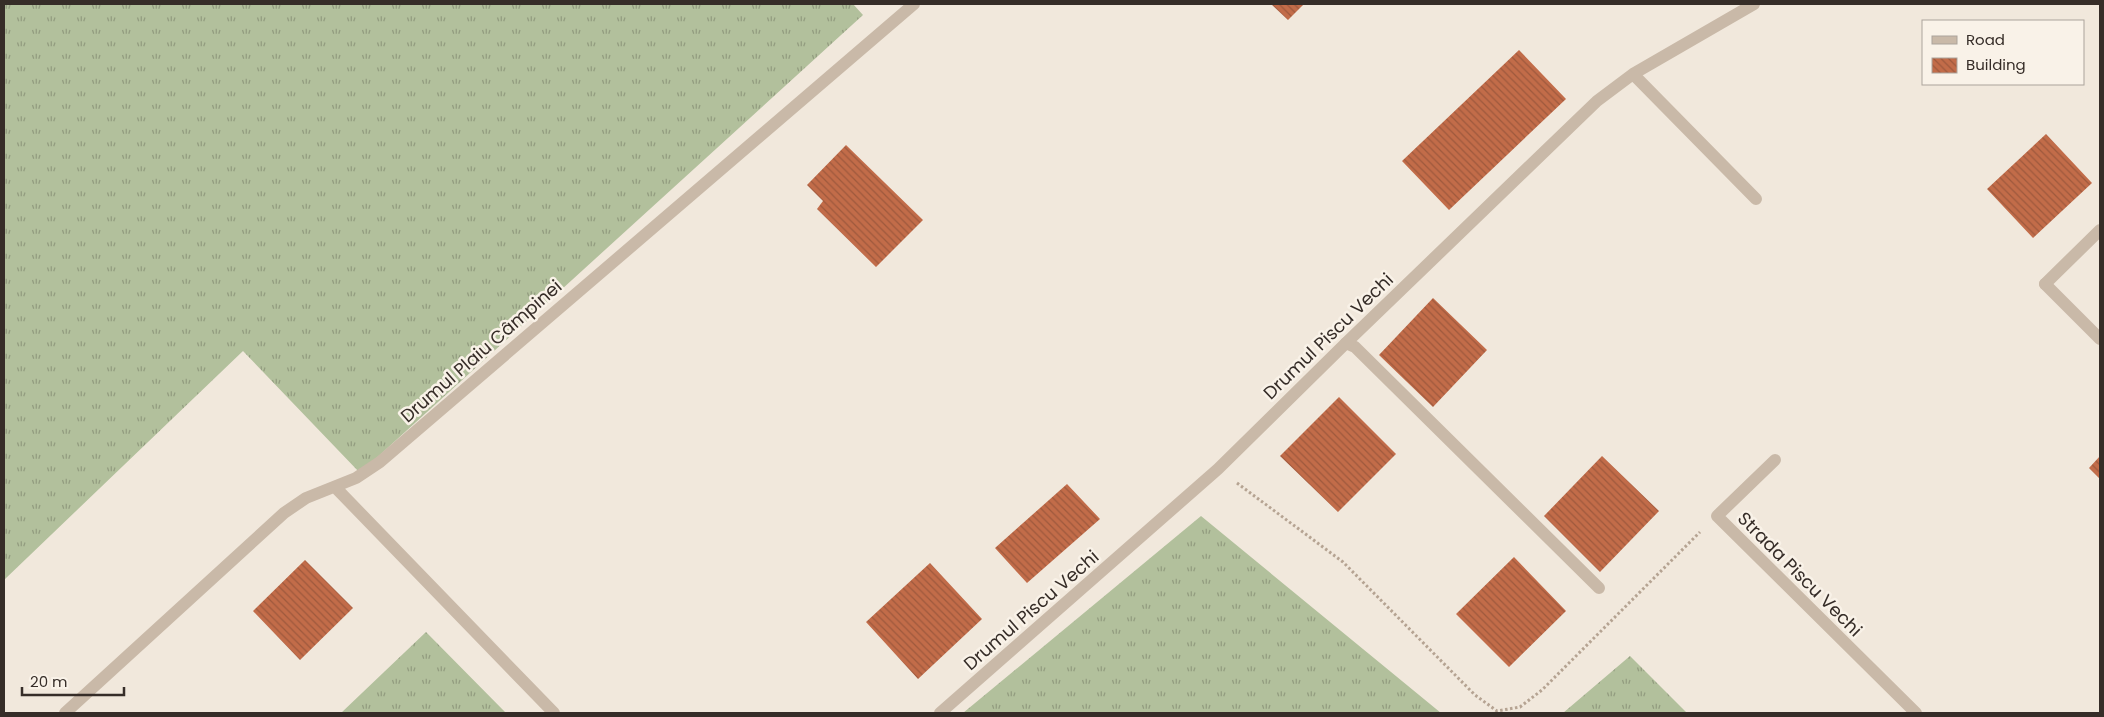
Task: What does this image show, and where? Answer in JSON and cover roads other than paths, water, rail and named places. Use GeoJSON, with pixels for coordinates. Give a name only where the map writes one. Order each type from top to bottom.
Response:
{"type":"FeatureCollection","features":[{"type":"Feature","properties":{"kind":"street","name":"Drumul Plaiu Câmpinei"},"geometry":{"type":"LineString","coordinates":[[65,713],[284,513],[306,498],[356,478],[380,462],[914,4]]}},
{"type":"Feature","properties":{"kind":"street","name":"Drumul Piscu Vechi"},"geometry":{"type":"LineString","coordinates":[[940,713],[1218,469],[1597,101],[1633,74],[1754,4]]}},
{"type":"Feature","properties":{"kind":"street"},"geometry":{"type":"LineString","coordinates":[[1633,74],[1756,199]]}},
{"type":"Feature","properties":{"kind":"street"},"geometry":{"type":"LineString","coordinates":[[2100,230],[2045,284],[2100,339]]}},
{"type":"Feature","properties":{"kind":"street"},"geometry":{"type":"LineString","coordinates":[[1346,343],[1354,347],[1599,588]]}},
{"type":"Feature","properties":{"kind":"street","name":"Strada Piscu Vechi"},"geometry":{"type":"LineString","coordinates":[[1775,460],[1717,516],[1916,713]]}},
{"type":"Feature","properties":{"kind":"street"},"geometry":{"type":"LineString","coordinates":[[335,487],[554,713]]}}]}
